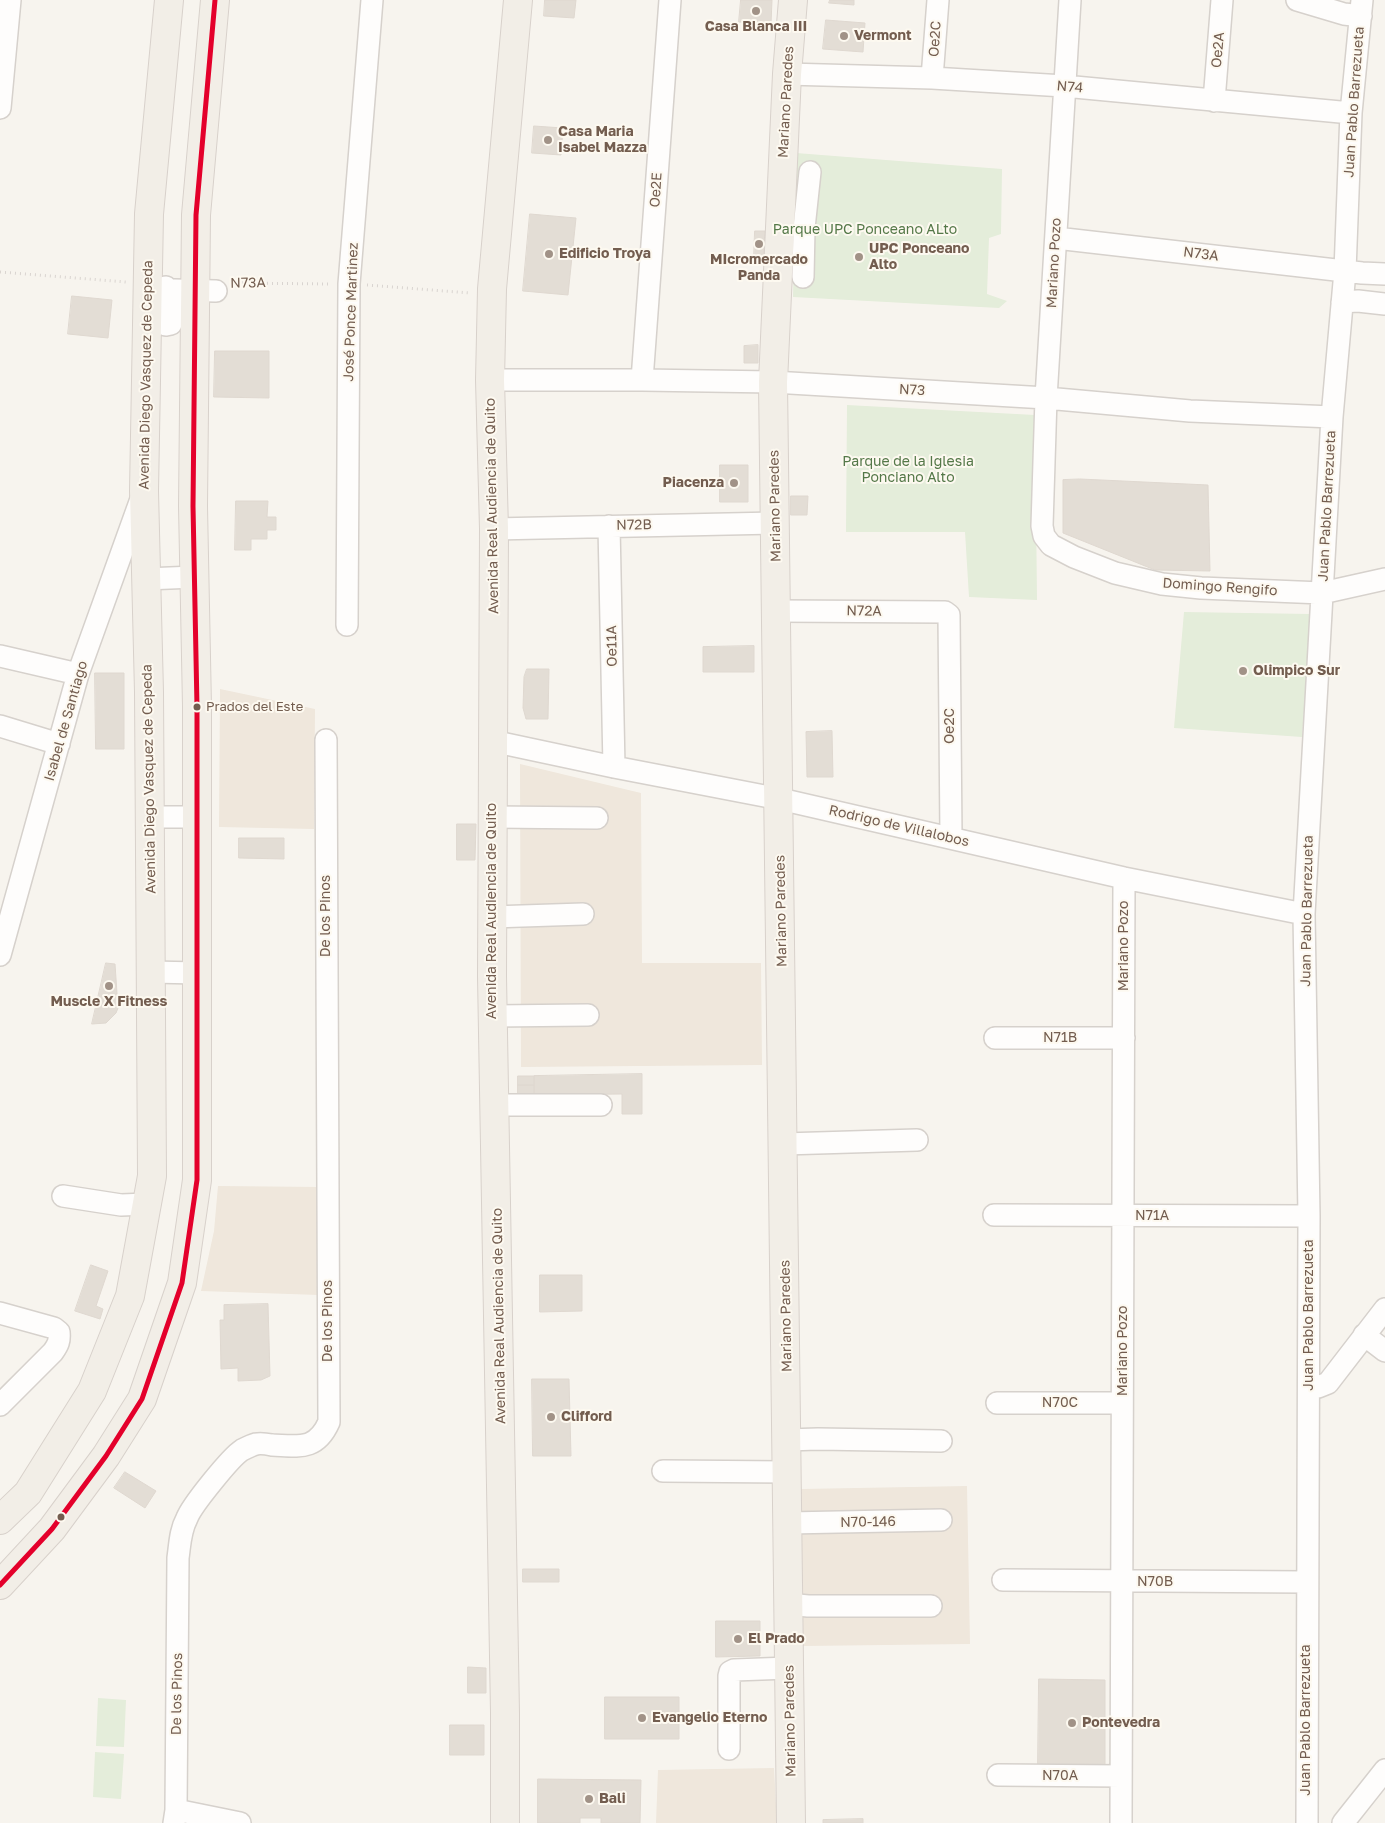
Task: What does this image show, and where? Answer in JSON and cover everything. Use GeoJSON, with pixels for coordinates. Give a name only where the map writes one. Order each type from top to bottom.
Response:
{"type":"FeatureCollection","features":[{"type":"Feature","properties":{"kind":"main road","name":"Avenida Diego Vasquez de Cepeda"},"geometry":{"type":"LineString","coordinates":[[0,1520],[28,1493],[92,1391],[130,1296],[152,1176],[150,817],[144,491],[149,214],[169,0]]}},
{"type":"Feature","properties":{"kind":"main road"},"geometry":{"type":"LineString","coordinates":[[0,1585],[52,1529],[106,1456],[142,1400],[182,1283],[196,1180],[198,817],[193,506],[205,291],[196,215],[215,0]]}},
{"type":"Feature","properties":{"kind":"main road","name":"Avenida Real Audiencia de Quito"},"geometry":{"type":"LineString","coordinates":[[506,1823],[493,1016],[492,741],[494,529],[490,380],[492,289],[518,0]]}},
{"type":"Feature","properties":{"kind":"main road","name":"Mariano Paredes"},"geometry":{"type":"LineString","coordinates":[[791,1823],[788,1604],[792,1523],[787,1472],[780,799],[773,382],[792,228],[787,74],[793,0]]}},
{"type":"Feature","properties":{"kind":"street"},"geometry":{"type":"LineString","coordinates":[[0,108],[10,0]]}},
{"type":"Feature","properties":{"kind":"street","name":"José Ponce Martinez"},"geometry":{"type":"LineString","coordinates":[[347,625],[349,284],[372,0]]}},
{"type":"Feature","properties":{"kind":"street","name":"Oe2E"},"geometry":{"type":"LineString","coordinates":[[642,380],[670,0]]}},
{"type":"Feature","properties":{"kind":"street","name":"Oe2C"},"geometry":{"type":"LineString","coordinates":[[932,78],[938,0]]}},
{"type":"Feature","properties":{"kind":"street","name":"Mariano Pozo"},"geometry":{"type":"LineString","coordinates":[[1042,526],[1046,398],[1070,0]]}},
{"type":"Feature","properties":{"kind":"street","name":"Oe2A"},"geometry":{"type":"LineString","coordinates":[[1214,101],[1222,0]]}},
{"type":"Feature","properties":{"kind":"street"},"geometry":{"type":"LineString","coordinates":[[1297,0],[1344,14],[1361,8]]}},
{"type":"Feature","properties":{"kind":"street","name":"Juan Pablo Barrezueta"},"geometry":{"type":"LineString","coordinates":[[1306,1823],[1309,1216],[1304,914],[1332,417],[1345,271],[1352,113],[1361,8]]}},
{"type":"Feature","properties":{"kind":"street","name":"N74"},"geometry":{"type":"LineString","coordinates":[[787,74],[932,78],[1064,86],[1352,113]]}},
{"type":"Feature","properties":{"kind":"street"},"geometry":{"type":"LineString","coordinates":[[803,277],[792,228],[810,172]]}},
{"type":"Feature","properties":{"kind":"street","name":"N73A"},"geometry":{"type":"LineString","coordinates":[[1056,238],[1385,274]]}},
{"type":"Feature","properties":{"kind":"street"},"geometry":{"type":"LineString","coordinates":[[148,283],[155,284],[155,325],[161,324],[162,288],[166,287],[166,325],[172,324],[174,290],[205,291]]}},
{"type":"Feature","properties":{"kind":"street"},"geometry":{"type":"LineString","coordinates":[[1342,302],[1358,301],[1385,304]]}},
{"type":"Feature","properties":{"kind":"street","name":"N73"},"geometry":{"type":"LineString","coordinates":[[490,380],[773,382],[1046,398],[1190,411],[1332,417]]}},
{"type":"Feature","properties":{"kind":"street","name":"Isabel de Santiago"},"geometry":{"type":"LineString","coordinates":[[0,955],[78,674],[144,491]]}},
{"type":"Feature","properties":{"kind":"street","name":"N72B"},"geometry":{"type":"LineString","coordinates":[[494,529],[775,523]]}},
{"type":"Feature","properties":{"kind":"street","name":"Oe11A"},"geometry":{"type":"LineString","coordinates":[[609,526],[614,767]]}},
{"type":"Feature","properties":{"kind":"street","name":"Domingo Rengifo"},"geometry":{"type":"LineString","coordinates":[[1042,526],[1044,536],[1051,545],[1074,557],[1125,575],[1162,584],[1201,588],[1322,594],[1385,579]]}},
{"type":"Feature","properties":{"kind":"street"},"geometry":{"type":"LineString","coordinates":[[146,578],[194,577]]}},
{"type":"Feature","properties":{"kind":"street","name":"N72A"},"geometry":{"type":"LineString","coordinates":[[777,611],[945,612],[949,615]]}},
{"type":"Feature","properties":{"kind":"street","name":"Oe2C"},"geometry":{"type":"LineString","coordinates":[[949,615],[951,837]]}},
{"type":"Feature","properties":{"kind":"street"},"geometry":{"type":"LineString","coordinates":[[0,656],[78,674]]}},
{"type":"Feature","properties":{"kind":"street"},"geometry":{"type":"LineString","coordinates":[[0,726],[59,744]]}},
{"type":"Feature","properties":{"kind":"street","name":"De los Pinos"},"geometry":{"type":"LineString","coordinates":[[175,1816],[178,1558],[180,1536],[187,1516],[230,1460],[242,1450],[257,1444],[295,1446],[308,1444],[317,1441],[329,1422],[326,740]]}},
{"type":"Feature","properties":{"kind":"street","name":"Rodrigo de Villalobos"},"geometry":{"type":"LineString","coordinates":[[492,741],[780,799],[1124,878],[1304,914]]}},
{"type":"Feature","properties":{"kind":"street"},"geometry":{"type":"LineString","coordinates":[[150,817],[198,817]]}},
{"type":"Feature","properties":{"kind":"street"},"geometry":{"type":"LineString","coordinates":[[492,817],[597,818]]}},
{"type":"Feature","properties":{"kind":"street","name":"Mariano Pozo"},"geometry":{"type":"LineString","coordinates":[[1121,1823],[1124,878]]}},
{"type":"Feature","properties":{"kind":"street"},"geometry":{"type":"LineString","coordinates":[[492,917],[583,914]]}},
{"type":"Feature","properties":{"kind":"street"},"geometry":{"type":"LineString","coordinates":[[151,972],[198,973]]}},
{"type":"Feature","properties":{"kind":"street"},"geometry":{"type":"LineString","coordinates":[[493,1016],[588,1015]]}},
{"type":"Feature","properties":{"kind":"street","name":"N71B"},"geometry":{"type":"LineString","coordinates":[[995,1038],[1124,1038]]}},
{"type":"Feature","properties":{"kind":"street"},"geometry":{"type":"LineString","coordinates":[[494,1105],[601,1104]]}},
{"type":"Feature","properties":{"kind":"street"},"geometry":{"type":"LineString","coordinates":[[784,1144],[917,1140]]}},
{"type":"Feature","properties":{"kind":"street"},"geometry":{"type":"LineString","coordinates":[[63,1196],[121,1204],[147,1204]]}},
{"type":"Feature","properties":{"kind":"street","name":"N71A"},"geometry":{"type":"LineString","coordinates":[[994,1215],[1309,1216]]}},
{"type":"Feature","properties":{"kind":"street"},"geometry":{"type":"LineString","coordinates":[[1309,1387],[1318,1387],[1328,1383],[1385,1309]]}},
{"type":"Feature","properties":{"kind":"street"},"geometry":{"type":"LineString","coordinates":[[0,1313],[54,1328],[59,1332],[60,1338],[58,1345],[52,1352],[0,1405]]}},
{"type":"Feature","properties":{"kind":"street"},"geometry":{"type":"LineString","coordinates":[[1364,1336],[1385,1351]]}},
{"type":"Feature","properties":{"kind":"street","name":"N70C"},"geometry":{"type":"LineString","coordinates":[[997,1403],[1122,1403]]}},
{"type":"Feature","properties":{"kind":"street"},"geometry":{"type":"LineString","coordinates":[[787,1440],[941,1441]]}},
{"type":"Feature","properties":{"kind":"street"},"geometry":{"type":"LineString","coordinates":[[663,1470],[787,1472]]}},
{"type":"Feature","properties":{"kind":"street","name":"N70-146"},"geometry":{"type":"LineString","coordinates":[[792,1523],[941,1520]]}},
{"type":"Feature","properties":{"kind":"street","name":"N70B"},"geometry":{"type":"LineString","coordinates":[[1003,1580],[1306,1582]]}},
{"type":"Feature","properties":{"kind":"street"},"geometry":{"type":"LineString","coordinates":[[788,1604],[808,1606],[931,1606]]}},
{"type":"Feature","properties":{"kind":"street"},"geometry":{"type":"LineString","coordinates":[[729,1749],[730,1672],[734,1670],[789,1668]]}},
{"type":"Feature","properties":{"kind":"street"},"geometry":{"type":"LineString","coordinates":[[1343,1823],[1385,1770]]}},
{"type":"Feature","properties":{"kind":"street","name":"N70A"},"geometry":{"type":"LineString","coordinates":[[998,1775],[1121,1776]]}},
{"type":"Feature","properties":{"kind":"street"},"geometry":{"type":"LineString","coordinates":[[175,1816],[240,1823]]}},
{"type":"Feature","properties":{"kind":"path"},"geometry":{"type":"LineString","coordinates":[[0,272],[104,281]]}},
{"type":"Feature","properties":{"kind":"path","name":"N73A"},"geometry":{"type":"LineString","coordinates":[[205,291],[216,284],[349,284]]}},
{"type":"Feature","properties":{"kind":"path"},"geometry":{"type":"LineString","coordinates":[[349,284],[472,293]]}},
{"type":"Feature","properties":{"kind":"shaded area"},"geometry":{"type":"Polygon","coordinates":[[[220,689],[315,709],[314,829],[219,827],[220,689]]]}},
{"type":"Feature","properties":{"kind":"shaded area"},"geometry":{"type":"Polygon","coordinates":[[[520,764],[641,793],[642,963],[761,963],[762,1065],[521,1067],[520,764]]]}},
{"type":"Feature","properties":{"kind":"shaded area"},"geometry":{"type":"Polygon","coordinates":[[[218,1186],[321,1187],[319,1295],[201,1291],[214,1231],[218,1186]]]}},
{"type":"Feature","properties":{"kind":"shaded area"},"geometry":{"type":"Polygon","coordinates":[[[967,1486],[970,1644],[803,1646],[801,1489],[967,1486]]]}},
{"type":"Feature","properties":{"kind":"shaded area"},"geometry":{"type":"Polygon","coordinates":[[[774,1768],[777,1823],[656,1823],[658,1770],[774,1768]]]}},
{"type":"Feature","properties":{"kind":"green space","name":"Parque UPC Ponceano ALto"},"geometry":{"type":"Polygon","coordinates":[[[796,153],[1002,169],[1001,234],[989,238],[987,294],[1007,301],[999,308],[793,297],[796,153]]]}},
{"type":"Feature","properties":{"kind":"green space","name":"Parque de la Iglesia Ponciano Alto"},"geometry":{"type":"Polygon","coordinates":[[[847,405],[1035,415],[1037,600],[969,597],[965,532],[846,532],[847,405]]]}},
{"type":"Feature","properties":{"kind":"green space","name":"Olimpico Sur"},"geometry":{"type":"Polygon","coordinates":[[[1184,612],[1311,614],[1302,737],[1174,728],[1184,612]]]}},
{"type":"Feature","properties":{"kind":"green space"},"geometry":{"type":"Polygon","coordinates":[[[98,1698],[126,1700],[124,1747],[96,1746],[98,1698]]]}},
{"type":"Feature","properties":{"kind":"green space"},"geometry":{"type":"Polygon","coordinates":[[[95,1752],[124,1754],[121,1799],[93,1797],[95,1752]]]}},
{"type":"Feature","properties":{"kind":"building"},"geometry":{"type":"Polygon","coordinates":[[[545,0],[576,0],[574,18],[544,16],[545,0]]]}},
{"type":"Feature","properties":{"kind":"building","name":"Casa Blanca III"},"geometry":{"type":"Polygon","coordinates":[[[741,0],[772,0],[771,24],[739,22],[741,0]]]}},
{"type":"Feature","properties":{"kind":"building"},"geometry":{"type":"Polygon","coordinates":[[[830,0],[854,0],[854,5],[829,3],[830,0]]]}},
{"type":"Feature","properties":{"kind":"building","name":"Vermont"},"geometry":{"type":"Polygon","coordinates":[[[826,20],[865,23],[863,52],[823,49],[826,20]]]}},
{"type":"Feature","properties":{"kind":"building","name":"Casa Maria Isabel Mazza"},"geometry":{"type":"Polygon","coordinates":[[[534,126],[563,128],[561,155],[532,153],[534,126]]]}},
{"type":"Feature","properties":{"kind":"building","name":"Edificio Troya"},"geometry":{"type":"Polygon","coordinates":[[[530,214],[576,218],[568,295],[523,291],[530,214]]]}},
{"type":"Feature","properties":{"kind":"building","name":"MIcromercado Panda"},"geometry":{"type":"Polygon","coordinates":[[[755,231],[765,231],[763,258],[754,258],[755,231]]]}},
{"type":"Feature","properties":{"kind":"building"},"geometry":{"type":"Polygon","coordinates":[[[72,296],[112,300],[108,338],[68,334],[72,296]]]}},
{"type":"Feature","properties":{"kind":"building"},"geometry":{"type":"Polygon","coordinates":[[[758,345],[758,363],[744,363],[744,346],[758,345]]]}},
{"type":"Feature","properties":{"kind":"building"},"geometry":{"type":"Polygon","coordinates":[[[215,351],[269,351],[269,398],[214,397],[215,351]]]}},
{"type":"Feature","properties":{"kind":"building","name":"Piacenza"},"geometry":{"type":"Polygon","coordinates":[[[720,465],[748,465],[748,502],[720,502],[720,465]]]}},
{"type":"Feature","properties":{"kind":"building"},"geometry":{"type":"Polygon","coordinates":[[[1080,479],[1208,485],[1210,571],[1155,570],[1063,533],[1063,480],[1080,479]]]}},
{"type":"Feature","properties":{"kind":"building"},"geometry":{"type":"Polygon","coordinates":[[[791,496],[808,496],[807,515],[791,515],[791,496]]]}},
{"type":"Feature","properties":{"kind":"building"},"geometry":{"type":"Polygon","coordinates":[[[236,501],[268,501],[267,517],[276,517],[276,530],[267,530],[267,539],[251,539],[251,550],[235,550],[236,501]]]}},
{"type":"Feature","properties":{"kind":"building"},"geometry":{"type":"Polygon","coordinates":[[[754,646],[754,672],[703,672],[703,647],[754,646]]]}},
{"type":"Feature","properties":{"kind":"building"},"geometry":{"type":"Polygon","coordinates":[[[527,669],[549,669],[548,719],[526,719],[523,708],[524,677],[527,669]]]}},
{"type":"Feature","properties":{"kind":"building"},"geometry":{"type":"Polygon","coordinates":[[[95,673],[124,673],[124,749],[96,749],[95,673]]]}},
{"type":"Feature","properties":{"kind":"building"},"geometry":{"type":"Polygon","coordinates":[[[832,731],[833,777],[807,777],[806,732],[832,731]]]}},
{"type":"Feature","properties":{"kind":"building"},"geometry":{"type":"Polygon","coordinates":[[[457,824],[476,824],[475,860],[457,860],[457,824]]]}},
{"type":"Feature","properties":{"kind":"building"},"geometry":{"type":"Polygon","coordinates":[[[239,838],[284,838],[284,859],[239,858],[239,838]]]}},
{"type":"Feature","properties":{"kind":"building","name":"Muscle X Fitness"},"geometry":{"type":"Polygon","coordinates":[[[106,963],[115,964],[118,1008],[116,1013],[106,1023],[92,1024],[106,963]]]}},
{"type":"Feature","properties":{"kind":"building"},"geometry":{"type":"Polygon","coordinates":[[[642,1074],[642,1114],[622,1114],[622,1094],[534,1095],[534,1076],[642,1074]]]}},
{"type":"Feature","properties":{"kind":"building"},"geometry":{"type":"Polygon","coordinates":[[[518,1076],[534,1076],[534,1085],[518,1085],[518,1076]]]}},
{"type":"Feature","properties":{"kind":"building"},"geometry":{"type":"Polygon","coordinates":[[[518,1085],[534,1085],[534,1101],[518,1101],[518,1085]]]}},
{"type":"Feature","properties":{"kind":"building"},"geometry":{"type":"Polygon","coordinates":[[[91,1265],[108,1271],[96,1306],[103,1309],[100,1319],[75,1311],[91,1265]]]}},
{"type":"Feature","properties":{"kind":"building"},"geometry":{"type":"Polygon","coordinates":[[[540,1275],[582,1275],[582,1311],[540,1312],[540,1275]]]}},
{"type":"Feature","properties":{"kind":"building"},"geometry":{"type":"Polygon","coordinates":[[[268,1304],[270,1376],[261,1380],[238,1381],[238,1368],[221,1369],[220,1320],[224,1320],[224,1305],[268,1304]]]}},
{"type":"Feature","properties":{"kind":"building","name":"Clifford"},"geometry":{"type":"Polygon","coordinates":[[[532,1379],[569,1379],[571,1456],[533,1456],[532,1379]]]}},
{"type":"Feature","properties":{"kind":"building"},"geometry":{"type":"Polygon","coordinates":[[[125,1472],[156,1491],[145,1508],[114,1488],[125,1472]]]}},
{"type":"Feature","properties":{"kind":"building"},"geometry":{"type":"Polygon","coordinates":[[[523,1569],[559,1569],[559,1582],[523,1582],[523,1569]]]}},
{"type":"Feature","properties":{"kind":"building","name":"El Prado"},"geometry":{"type":"Polygon","coordinates":[[[716,1621],[760,1621],[760,1656],[716,1657],[716,1621]]]}},
{"type":"Feature","properties":{"kind":"building"},"geometry":{"type":"Polygon","coordinates":[[[468,1667],[486,1668],[486,1693],[468,1693],[468,1667]]]}},
{"type":"Feature","properties":{"kind":"building","name":"Pontevedra"},"geometry":{"type":"Polygon","coordinates":[[[1039,1679],[1105,1680],[1105,1766],[1038,1766],[1039,1679]]]}},
{"type":"Feature","properties":{"kind":"building","name":"Evangelio Eterno"},"geometry":{"type":"Polygon","coordinates":[[[605,1697],[679,1697],[679,1739],[605,1739],[605,1697]]]}},
{"type":"Feature","properties":{"kind":"building"},"geometry":{"type":"Polygon","coordinates":[[[450,1725],[484,1725],[484,1755],[450,1755],[450,1725]]]}},
{"type":"Feature","properties":{"kind":"building","name":"Bali"},"geometry":{"type":"Polygon","coordinates":[[[538,1779],[641,1780],[640,1823],[601,1823],[601,1818],[580,1818],[580,1823],[538,1823],[538,1779]]]}},
{"type":"Feature","properties":{"kind":"building"},"geometry":{"type":"Polygon","coordinates":[[[863,1819],[863,1823],[823,1823],[823,1820],[863,1819]]]}},
{"type":"Feature","properties":{"kind":"transit line"},"geometry":{"type":"LineString","coordinates":[[0,1585],[52,1529],[106,1456],[142,1399],[182,1283],[197,1180],[197,707],[193,506],[196,215],[215,0]]}},
{"type":"Feature","properties":{"kind":"place","name":"Casa Blanca III"},"geometry":{"type":"Point","coordinates":[756,11]}},
{"type":"Feature","properties":{"kind":"place","name":"Vermont"},"geometry":{"type":"Point","coordinates":[844,36]}},
{"type":"Feature","properties":{"kind":"place","name":"Casa Maria Isabel Mazza"},"geometry":{"type":"Point","coordinates":[548,140]}},
{"type":"Feature","properties":{"kind":"place","name":"MIcromercado Panda"},"geometry":{"type":"Point","coordinates":[759,244]}},
{"type":"Feature","properties":{"kind":"place","name":"Edificio Troya"},"geometry":{"type":"Point","coordinates":[549,254]}},
{"type":"Feature","properties":{"kind":"place","name":"UPC Ponceano Alto"},"geometry":{"type":"Point","coordinates":[859,257]}},
{"type":"Feature","properties":{"kind":"place","name":"Piacenza"},"geometry":{"type":"Point","coordinates":[734,483]}},
{"type":"Feature","properties":{"kind":"place","name":"Olimpico Sur"},"geometry":{"type":"Point","coordinates":[1243,671]}},
{"type":"Feature","properties":{"kind":"place","name":"Prados del Este"},"geometry":{"type":"Point","coordinates":[197,707]}},
{"type":"Feature","properties":{"kind":"place","name":"Muscle X Fitness"},"geometry":{"type":"Point","coordinates":[109,986]}},
{"type":"Feature","properties":{"kind":"place","name":"Clifford"},"geometry":{"type":"Point","coordinates":[551,1417]}},
{"type":"Feature","properties":{"kind":"place","name":"El Prado"},"geometry":{"type":"Point","coordinates":[738,1639]}},
{"type":"Feature","properties":{"kind":"place","name":"Evangelio Eterno"},"geometry":{"type":"Point","coordinates":[642,1718]}},
{"type":"Feature","properties":{"kind":"place","name":"Pontevedra"},"geometry":{"type":"Point","coordinates":[1072,1723]}},
{"type":"Feature","properties":{"kind":"place","name":"Bali"},"geometry":{"type":"Point","coordinates":[589,1799]}}]}
